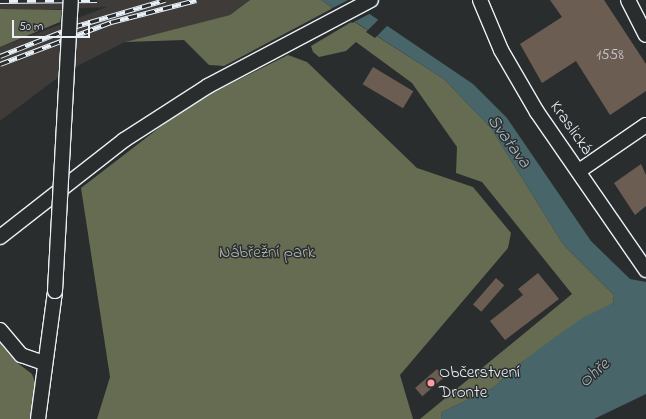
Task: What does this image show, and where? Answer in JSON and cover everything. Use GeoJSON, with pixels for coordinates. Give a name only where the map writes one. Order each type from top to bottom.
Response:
{"type":"FeatureCollection","features":[{"type":"Feature","properties":{"kind":"street"},"geometry":{"type":"LineString","coordinates":[[38,419],[44,363],[55,291],[71,0]]}},
{"type":"Feature","properties":{"kind":"street"},"geometry":{"type":"LineString","coordinates":[[0,237],[124,140],[208,86],[371,0]]}},
{"type":"Feature","properties":{"kind":"street","name":"Kraslická"},"geometry":{"type":"LineString","coordinates":[[480,0],[501,50],[537,112],[646,270]]}},
{"type":"Feature","properties":{"kind":"street"},"geometry":{"type":"LineString","coordinates":[[628,0],[646,35]]}},
{"type":"Feature","properties":{"kind":"street"},"geometry":{"type":"LineString","coordinates":[[579,171],[646,125]]}},
{"type":"Feature","properties":{"kind":"street"},"geometry":{"type":"LineString","coordinates":[[0,330],[21,355],[44,363]]}},
{"type":"Feature","properties":{"kind":"shaded area"},"geometry":{"type":"Polygon","coordinates":[[[0,0],[250,0],[230,15],[125,42],[64,73],[0,121],[0,47],[107,7],[24,11],[0,9],[0,0]]]}},
{"type":"Feature","properties":{"kind":"green space"},"geometry":{"type":"Polygon","coordinates":[[[250,0],[321,0],[333,8],[224,66],[209,65],[184,40],[125,42],[230,15],[250,0]]]}},
{"type":"Feature","properties":{"kind":"green space"},"geometry":{"type":"Polygon","coordinates":[[[0,9],[62,10],[60,22],[0,47],[0,9]]]}},
{"type":"Feature","properties":{"kind":"green space"},"geometry":{"type":"Polygon","coordinates":[[[353,21],[444,79],[491,128],[563,244],[614,295],[613,303],[519,364],[493,388],[442,412],[441,419],[420,419],[572,294],[482,182],[456,173],[457,147],[412,83],[356,42],[346,51],[319,57],[313,52],[311,46],[353,21]]]}},
{"type":"Feature","properties":{"kind":"green space","name":"Nábřežní park"},"geometry":{"type":"Polygon","coordinates":[[[288,55],[307,62],[417,168],[473,187],[511,233],[508,248],[400,375],[413,419],[97,419],[110,377],[81,188],[190,104],[288,55]]]}},
{"type":"Feature","properties":{"kind":"green space"},"geometry":{"type":"Polygon","coordinates":[[[0,343],[15,361],[32,374],[36,384],[33,419],[0,419],[0,343]]]}},
{"type":"Feature","properties":{"kind":"water"},"geometry":{"type":"Polygon","coordinates":[[[321,0],[349,0],[473,84],[507,118],[591,241],[630,279],[646,282],[646,394],[594,419],[441,419],[442,412],[493,388],[519,364],[558,335],[584,317],[613,303],[614,295],[563,244],[491,128],[444,79],[321,0]]]}},
{"type":"Feature","properties":{"kind":"pier"},"geometry":{"type":"Polygon","coordinates":[[[348,0],[353,0],[371,13],[352,23],[331,9],[348,0]]]}},
{"type":"Feature","properties":{"kind":"pier"},"geometry":{"type":"Polygon","coordinates":[[[379,19],[388,25],[375,38],[366,32],[379,19]]]}},
{"type":"Feature","properties":{"kind":"building"},"geometry":{"type":"Polygon","coordinates":[[[550,0],[604,0],[646,64],[646,91],[610,115],[576,61],[542,83],[520,44],[562,17],[550,0]]]}},
{"type":"Feature","properties":{"kind":"building"},"geometry":{"type":"Polygon","coordinates":[[[373,67],[413,91],[403,108],[363,84],[373,67]]]}},
{"type":"Feature","properties":{"kind":"building"},"geometry":{"type":"Polygon","coordinates":[[[641,164],[646,175],[646,206],[635,215],[614,183],[641,164]]]}},
{"type":"Feature","properties":{"kind":"building"},"geometry":{"type":"Polygon","coordinates":[[[538,273],[559,299],[505,340],[490,321],[523,295],[518,289],[538,273]]]}},
{"type":"Feature","properties":{"kind":"building"},"geometry":{"type":"Polygon","coordinates":[[[496,278],[504,285],[481,312],[473,304],[496,278]]]}},
{"type":"Feature","properties":{"kind":"building"},"geometry":{"type":"Polygon","coordinates":[[[437,369],[444,377],[422,396],[415,388],[437,369]]]}},
{"type":"Feature","properties":{"kind":"railway"},"geometry":{"type":"LineString","coordinates":[[0,1],[97,0]]}},
{"type":"Feature","properties":{"kind":"railway"},"geometry":{"type":"LineString","coordinates":[[0,56],[73,27],[165,0]]}},
{"type":"Feature","properties":{"kind":"railway"},"geometry":{"type":"LineString","coordinates":[[0,64],[111,22],[196,0]]}},
{"type":"Feature","properties":{"kind":"place","name":"Občerstvení Dronte"},"geometry":{"type":"Point","coordinates":[431,383]}},
{"type":"Feature","properties":{"kind":"water label","name":"Svatava"},"geometry":{"type":"Point","coordinates":[508,142]}},
{"type":"Feature","properties":{"kind":"water label","name":"Ohře"},"geometry":{"type":"Point","coordinates":[595,374]}}]}
